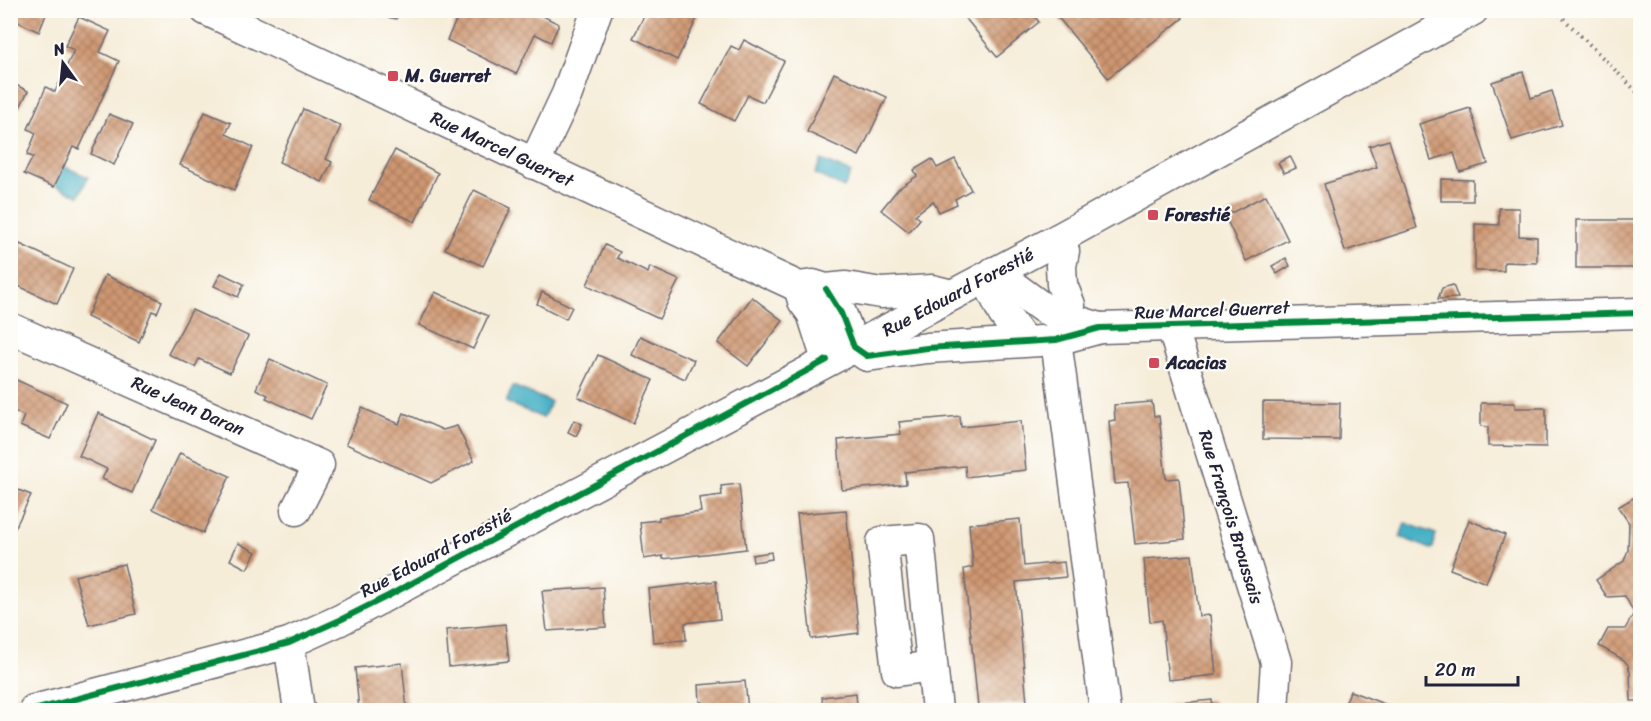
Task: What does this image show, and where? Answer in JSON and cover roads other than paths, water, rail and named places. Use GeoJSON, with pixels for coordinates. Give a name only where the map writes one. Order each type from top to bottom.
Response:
{"type":"FeatureCollection","features":[{"type":"Feature","properties":{"kind":"street","name":"Rue Marcel Guerret"},"geometry":{"type":"LineString","coordinates":[[206,10],[534,164],[812,288],[846,287],[881,293],[932,290],[952,295]]}},
{"type":"Feature","properties":{"kind":"street"},"geometry":{"type":"LineString","coordinates":[[534,164],[567,94],[597,10]]}},
{"type":"Feature","properties":{"kind":"street","name":"Rue Edouard Forestié"},"geometry":{"type":"LineString","coordinates":[[34,711],[289,643],[340,620],[826,360],[1058,239],[1467,12]]}},
{"type":"Feature","properties":{"kind":"street"},"geometry":{"type":"LineString","coordinates":[[1058,239],[1064,250],[1061,266],[1062,285],[1070,305],[1062,329],[1058,365],[1105,711]]}},
{"type":"Feature","properties":{"kind":"street"},"geometry":{"type":"LineString","coordinates":[[1024,341],[1003,313],[992,290],[994,272],[1043,308],[1062,329]]}},
{"type":"Feature","properties":{"kind":"street"},"geometry":{"type":"LineString","coordinates":[[826,360],[812,313],[802,301],[812,288],[841,313],[854,347]]}},
{"type":"Feature","properties":{"kind":"street","name":"Rue Marcel Guerret"},"geometry":{"type":"LineString","coordinates":[[854,347],[867,356],[927,348],[1024,341],[1062,329],[1641,313]]}},
{"type":"Feature","properties":{"kind":"street","name":"Rue François Broussais"},"geometry":{"type":"LineString","coordinates":[[1172,326],[1276,662],[1273,711]]}},
{"type":"Feature","properties":{"kind":"street","name":"Rue Jean Daran"},"geometry":{"type":"LineString","coordinates":[[10,328],[319,465],[296,510]]}},
{"type":"Feature","properties":{"kind":"street"},"geometry":{"type":"LineString","coordinates":[[289,643],[299,711]]}},
{"type":"Feature","properties":{"kind":"street"},"geometry":{"type":"LineString","coordinates":[[932,666],[937,711]]}},
{"type":"Feature","properties":{"kind":"water"},"geometry":{"type":"Polygon","coordinates":[[[44,158],[88,177],[79,196],[35,176],[44,158]]]}},
{"type":"Feature","properties":{"kind":"water"},"geometry":{"type":"Polygon","coordinates":[[[821,160],[851,173],[844,188],[815,174],[821,160]]]}},
{"type":"Feature","properties":{"kind":"water"},"geometry":{"type":"Polygon","coordinates":[[[513,386],[551,402],[543,418],[506,402],[513,386]]]}},
{"type":"Feature","properties":{"kind":"water"},"geometry":{"type":"Polygon","coordinates":[[[1405,523],[1436,534],[1433,548],[1400,537],[1405,523]]]}},
{"type":"Feature","properties":{"kind":"place","name":"M. Guerret"},"geometry":{"type":"Point","coordinates":[393,76]}},
{"type":"Feature","properties":{"kind":"place","name":"Forestié"},"geometry":{"type":"Point","coordinates":[1153,215]}},
{"type":"Feature","properties":{"kind":"place","name":"Acacias"},"geometry":{"type":"Point","coordinates":[1154,363]}}]}
